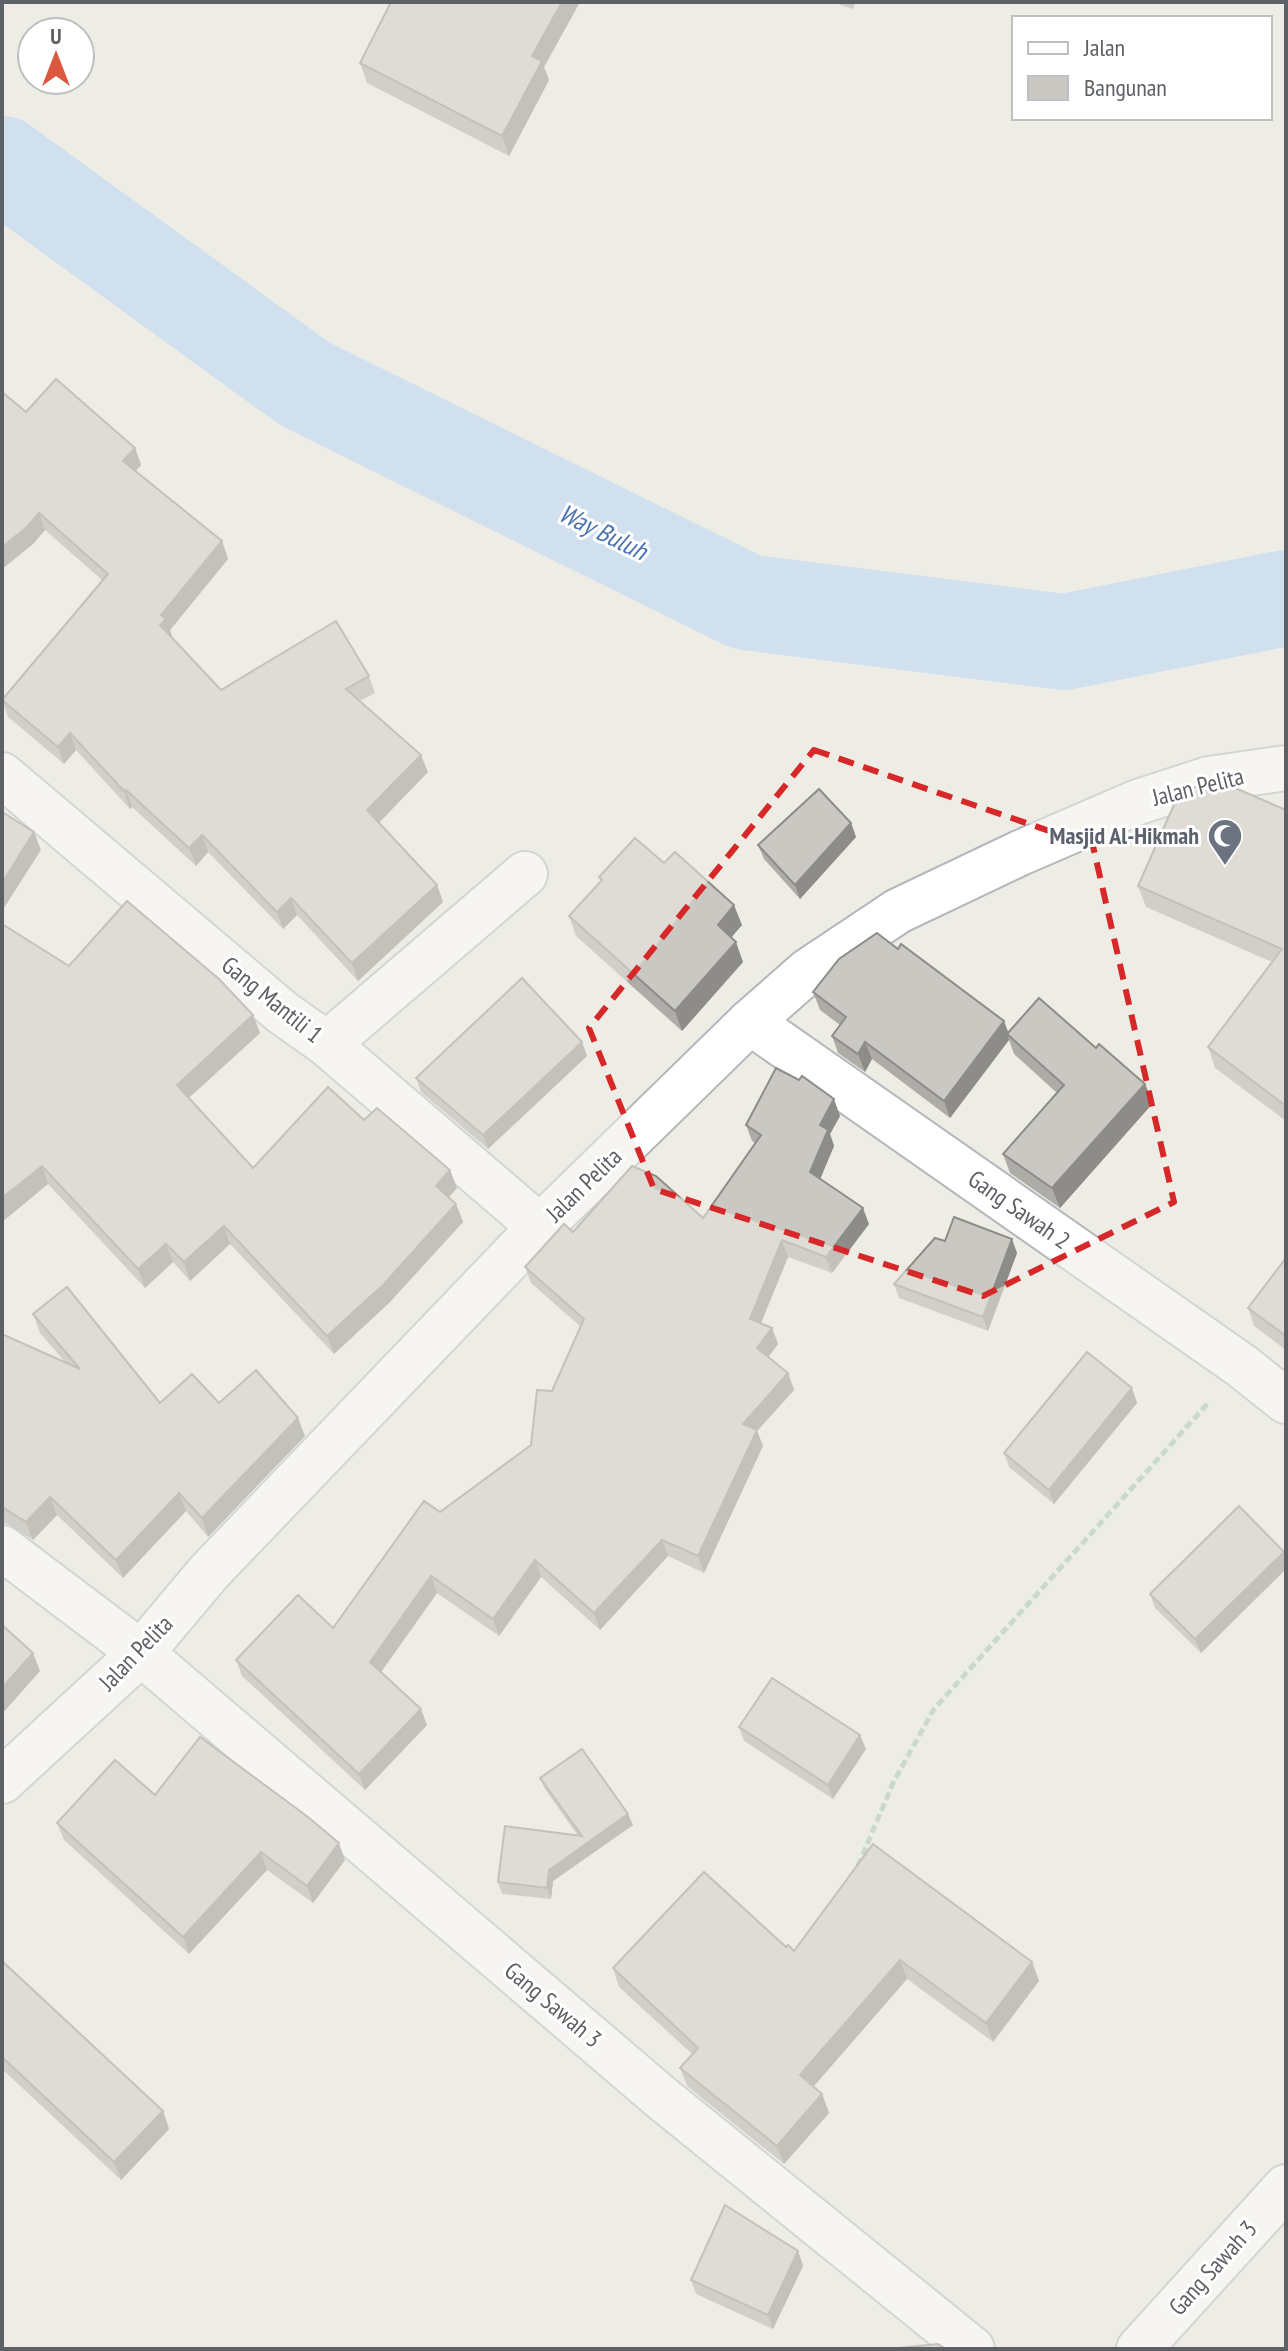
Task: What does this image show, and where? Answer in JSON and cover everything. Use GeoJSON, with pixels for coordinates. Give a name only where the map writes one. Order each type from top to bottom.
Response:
{"type":"FeatureCollection","features":[{"type":"Feature","properties":{"kind":"street","name":"Jalan Pelita"},"geometry":{"type":"LineString","coordinates":[[2,1781],[141,1653],[210,1571],[540,1227],[750,1022],[808,971],[898,911],[1138,802],[1209,779],[1286,768]]}},
{"type":"Feature","properties":{"kind":"street","name":"Gang Mantili 1"},"geometry":{"type":"LineString","coordinates":[[2,775],[283,1013],[327,1044],[540,1227]]}},
{"type":"Feature","properties":{"kind":"street"},"geometry":{"type":"LineString","coordinates":[[327,1044],[525,874]]}},
{"type":"Feature","properties":{"kind":"street","name":"Gang Sawah 2"},"geometry":{"type":"LineString","coordinates":[[750,1022],[1242,1366],[1286,1401]]}},
{"type":"Feature","properties":{"kind":"street","name":"Gang Sawah 3"},"geometry":{"type":"LineString","coordinates":[[2,1548],[141,1653],[663,2099],[972,2349]]}},
{"type":"Feature","properties":{"kind":"street","name":"Gang Sawah 3"},"geometry":{"type":"LineString","coordinates":[[1139,2349],[1286,2187]]}},
{"type":"Feature","properties":{"kind":"path"},"geometry":{"type":"LineString","coordinates":[[856,1871],[893,1783],[934,1709],[1242,1366]]}},
{"type":"Feature","properties":{"kind":"highlighted area"},"geometry":{"type":"Polygon","coordinates":[[[814,750],[1093,846],[1174,1202],[983,1296],[654,1189],[589,1028],[814,750]]]}},
{"type":"Feature","properties":{"kind":"building"},"geometry":{"type":"Polygon","coordinates":[[[391,2],[562,2],[532,56],[542,61],[502,136],[360,63],[391,2]]]}},
{"type":"Feature","properties":{"kind":"building"},"geometry":{"type":"Polygon","coordinates":[[[56,379],[135,448],[123,461],[222,541],[161,615],[166,619],[160,625],[221,690],[336,621],[369,676],[346,689],[421,755],[367,810],[437,885],[352,963],[291,898],[277,912],[202,835],[189,848],[124,791],[70,733],[58,747],[2,700],[108,574],[39,513],[2,547],[2,392],[26,412],[56,379]]]}},
{"type":"Feature","properties":{"kind":"building"},"geometry":{"type":"Polygon","coordinates":[[[1219,781],[1286,810],[1286,1106],[1208,1047],[1282,949],[1138,886],[1180,791],[1219,781]]]}},
{"type":"Feature","properties":{"kind":"building"},"geometry":{"type":"Polygon","coordinates":[[[819,789],[851,823],[795,885],[758,845],[819,789]]]}},
{"type":"Feature","properties":{"kind":"building"},"geometry":{"type":"Polygon","coordinates":[[[2,812],[34,832],[2,883],[2,812]]]}},
{"type":"Feature","properties":{"kind":"building"},"geometry":{"type":"Polygon","coordinates":[[[635,838],[664,863],[675,852],[734,905],[718,925],[736,942],[675,1011],[569,916],[635,838]]]}},
{"type":"Feature","properties":{"kind":"building"},"geometry":{"type":"Polygon","coordinates":[[[127,901],[219,979],[253,1015],[177,1085],[253,1168],[328,1087],[364,1120],[377,1108],[450,1170],[436,1186],[456,1204],[383,1285],[327,1336],[224,1226],[184,1262],[166,1244],[138,1269],[42,1166],[2,1198],[2,924],[69,966],[127,901]]]}},
{"type":"Feature","properties":{"kind":"building"},"geometry":{"type":"Polygon","coordinates":[[[877,933],[898,949],[901,944],[1004,1021],[944,1101],[865,1042],[858,1054],[832,1036],[846,1017],[813,992],[839,959],[877,933]]]}},
{"type":"Feature","properties":{"kind":"building"},"geometry":{"type":"Polygon","coordinates":[[[522,978],[582,1042],[483,1135],[416,1078],[522,978]]]}},
{"type":"Feature","properties":{"kind":"building"},"geometry":{"type":"Polygon","coordinates":[[[1039,998],[1096,1048],[1099,1044],[1145,1084],[1052,1188],[1003,1154],[1064,1085],[1007,1034],[1039,998]]]}},
{"type":"Feature","properties":{"kind":"building"},"geometry":{"type":"Polygon","coordinates":[[[776,1068],[799,1080],[802,1076],[834,1099],[820,1125],[828,1130],[810,1172],[863,1208],[826,1257],[782,1240],[750,1319],[772,1328],[757,1348],[788,1373],[743,1424],[757,1430],[698,1556],[662,1540],[594,1613],[535,1560],[493,1619],[431,1576],[370,1662],[421,1709],[359,1774],[236,1660],[298,1595],[333,1628],[424,1501],[440,1512],[531,1445],[537,1390],[552,1391],[584,1319],[525,1267],[564,1224],[573,1232],[632,1166],[656,1176],[703,1218],[761,1135],[746,1125],[776,1068]]]}},
{"type":"Feature","properties":{"kind":"building"},"geometry":{"type":"Polygon","coordinates":[[[954,1217],[1012,1239],[983,1317],[894,1284],[935,1238],[945,1241],[954,1217]]]}},
{"type":"Feature","properties":{"kind":"building"},"geometry":{"type":"Polygon","coordinates":[[[1286,1258],[1286,1336],[1248,1308],[1286,1258]]]}},
{"type":"Feature","properties":{"kind":"building"},"geometry":{"type":"Polygon","coordinates":[[[67,1287],[160,1403],[192,1374],[219,1403],[256,1370],[298,1418],[202,1518],[179,1493],[116,1560],[50,1497],[26,1522],[2,1507],[2,1334],[80,1369],[33,1314],[67,1287]]]}},
{"type":"Feature","properties":{"kind":"building"},"geometry":{"type":"Polygon","coordinates":[[[1087,1352],[1132,1388],[1049,1490],[1004,1453],[1087,1352]]]}},
{"type":"Feature","properties":{"kind":"building"},"geometry":{"type":"Polygon","coordinates":[[[1239,1506],[1284,1552],[1195,1639],[1150,1594],[1239,1506]]]}},
{"type":"Feature","properties":{"kind":"building"},"geometry":{"type":"Polygon","coordinates":[[[2,1625],[33,1653],[2,1688],[2,1625]]]}},
{"type":"Feature","properties":{"kind":"building"},"geometry":{"type":"Polygon","coordinates":[[[772,1678],[860,1735],[828,1785],[739,1727],[772,1678]]]}},
{"type":"Feature","properties":{"kind":"building"},"geometry":{"type":"Polygon","coordinates":[[[200,1737],[339,1843],[307,1886],[261,1852],[183,1937],[57,1823],[115,1760],[155,1795],[200,1737]]]}},
{"type":"Feature","properties":{"kind":"building"},"geometry":{"type":"Polygon","coordinates":[[[582,1749],[628,1814],[549,1870],[547,1888],[498,1882],[505,1826],[582,1836],[540,1778],[582,1749]]]}},
{"type":"Feature","properties":{"kind":"building"},"geometry":{"type":"Polygon","coordinates":[[[873,1844],[1032,1962],[986,2023],[900,1960],[800,2075],[822,2094],[777,2146],[680,2068],[698,2048],[613,1968],[704,1872],[794,1951],[873,1844]]]}},
{"type":"Feature","properties":{"kind":"building"},"geometry":{"type":"Polygon","coordinates":[[[2,1961],[163,2111],[114,2162],[2,2057],[2,1961]]]}},
{"type":"Feature","properties":{"kind":"building"},"geometry":{"type":"Polygon","coordinates":[[[725,2205],[798,2251],[768,2315],[691,2280],[725,2205]]]}},
{"type":"Feature","properties":{"kind":"building"},"geometry":{"type":"Polygon","coordinates":[[[938,2344],[946,2349],[889,2349],[938,2344]]]}},
{"type":"Feature","properties":{"kind":"waterway","name":"Way Buluh"},"geometry":{"type":"LineString","coordinates":[[2,164],[305,384],[746,602],[1064,642],[1286,598]]}},
{"type":"Feature","properties":{"kind":"place","name":"Masjid Al-Hikmah"},"geometry":{"type":"Point","coordinates":[1225,867]}}]}
